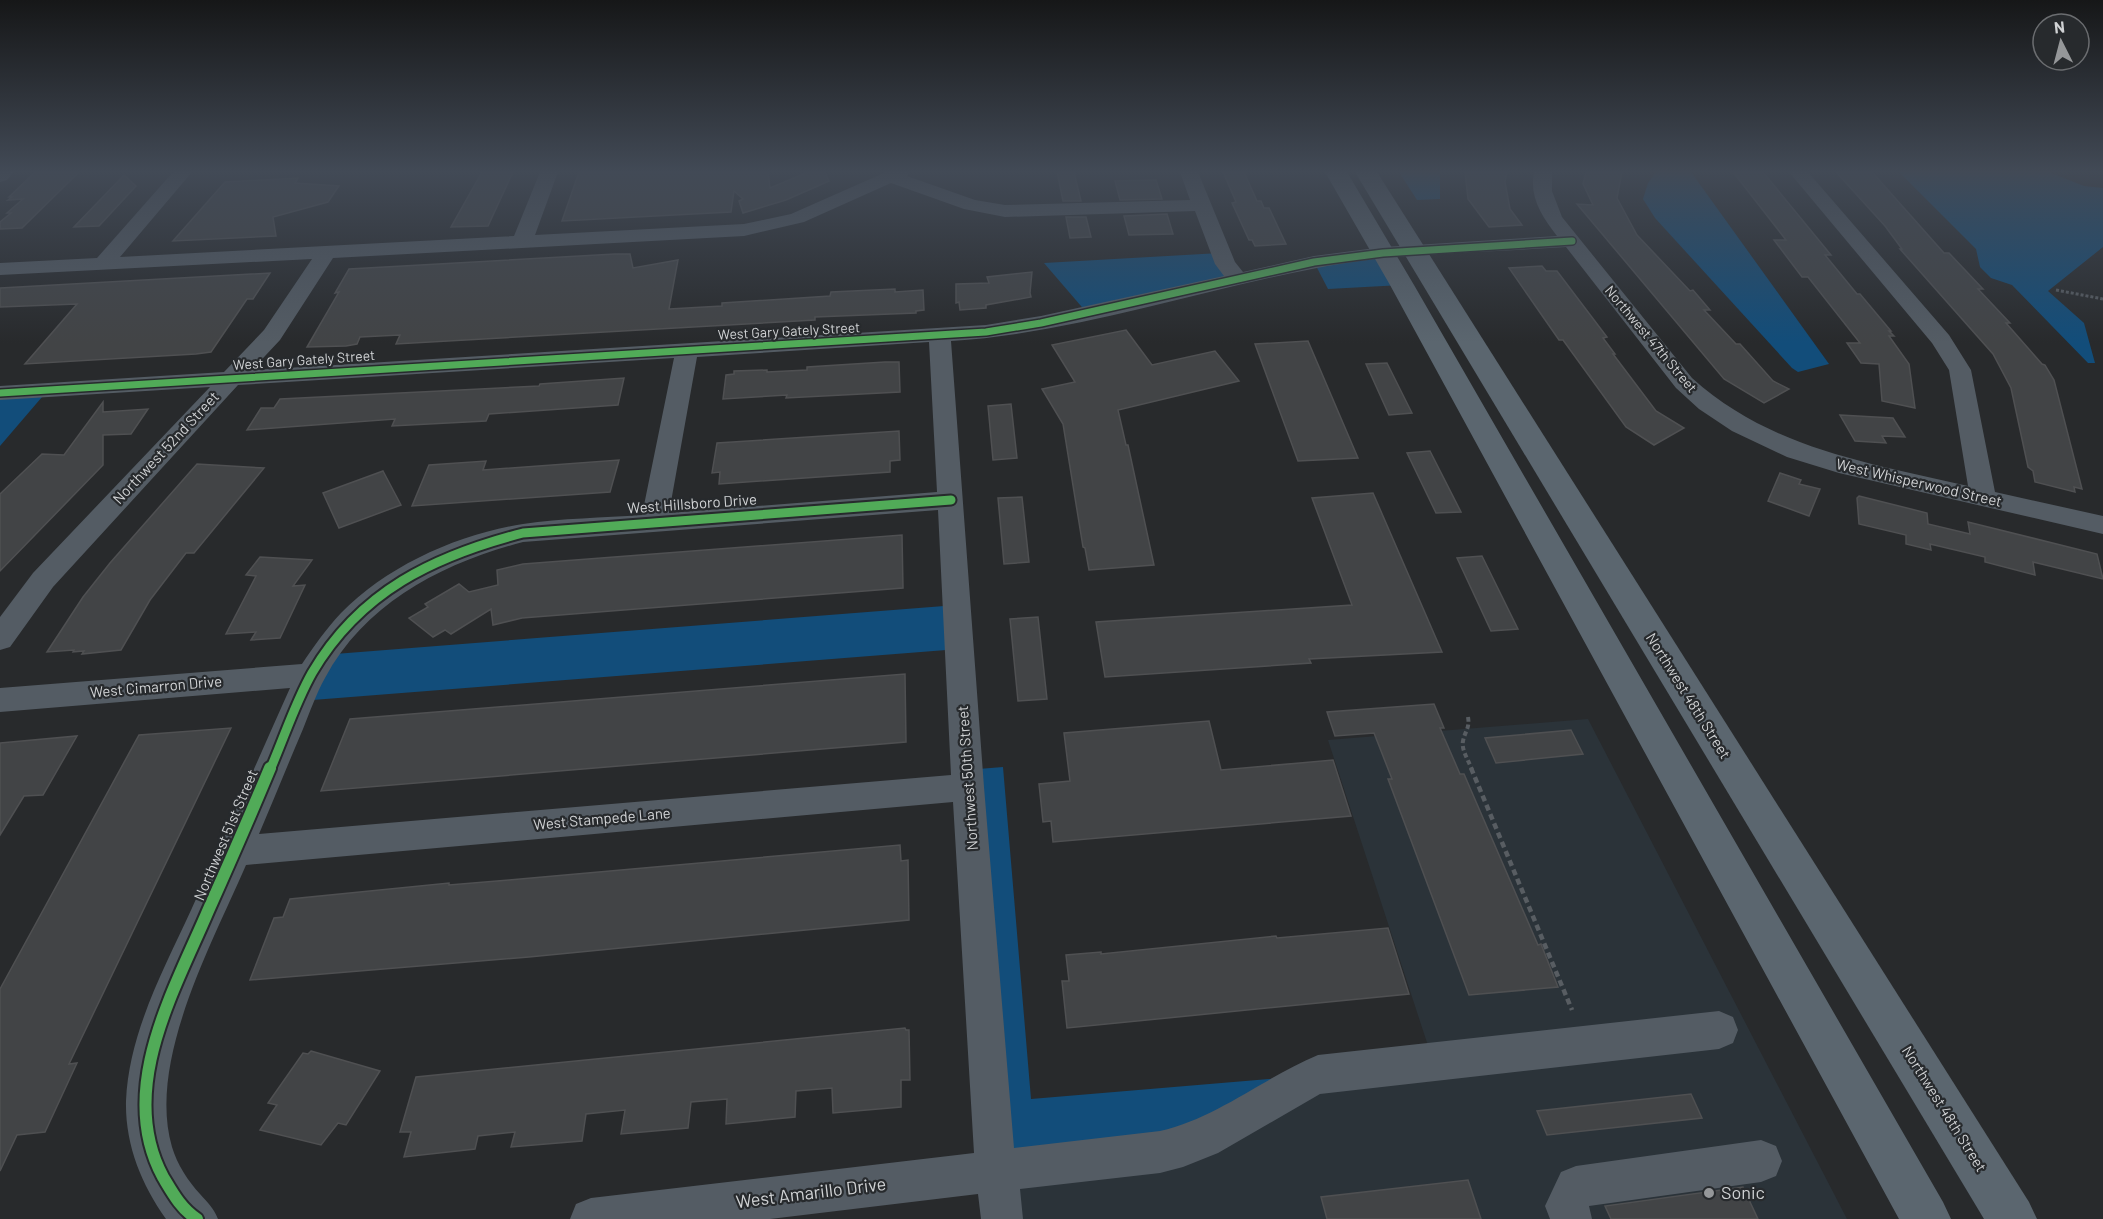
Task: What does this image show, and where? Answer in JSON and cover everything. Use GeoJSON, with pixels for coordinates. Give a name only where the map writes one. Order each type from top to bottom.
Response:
{"type":"FeatureCollection","features":[{"type":"Feature","properties":{"kind":"main road","name":"Northwest 48th Street"},"geometry":{"type":"LineString","coordinates":[[1382,229],[1400,252],[1557,484],[2012,1219]]}},
{"type":"Feature","properties":{"kind":"main road","name":"Northwest 48th Street"},"geometry":{"type":"LineString","coordinates":[[1390,229],[1400,252],[1926,1219]]}},
{"type":"Feature","properties":{"kind":"street"},"geometry":{"type":"LineString","coordinates":[[103,264],[134,229]]}},
{"type":"Feature","properties":{"kind":"street"},"geometry":{"type":"LineString","coordinates":[[522,242],[527,229]]}},
{"type":"Feature","properties":{"kind":"street"},"geometry":{"type":"LineString","coordinates":[[0,269],[732,229]]}},
{"type":"Feature","properties":{"kind":"street"},"geometry":{"type":"LineString","coordinates":[[1211,229],[1225,264],[1238,279]]}},
{"type":"Feature","properties":{"kind":"street","name":"Northwest 47th Street"},"geometry":{"type":"LineString","coordinates":[[1562,229],[1684,383],[1707,404],[1741,426]]}},
{"type":"Feature","properties":{"kind":"street"},"geometry":{"type":"LineString","coordinates":[[1846,229],[1941,340],[1956,364],[1963,382],[1983,498]]}},
{"type":"Feature","properties":{"kind":"street","name":"West Gary Gately Street"},"geometry":{"type":"LineString","coordinates":[[0,393],[940,336],[1016,328],[1314,262],[1400,252],[1572,242]]}},
{"type":"Feature","properties":{"kind":"street","name":"Northwest 52nd Street"},"geometry":{"type":"LineString","coordinates":[[0,639],[43,580],[282,322],[326,252]]}},
{"type":"Feature","properties":{"kind":"street","name":"Northwest 50th Street"},"geometry":{"type":"LineString","coordinates":[[940,336],[968,787],[996,1172],[1002,1219]]}},
{"type":"Feature","properties":{"kind":"street"},"geometry":{"type":"LineString","coordinates":[[654,521],[687,350]]}},
{"type":"Feature","properties":{"kind":"street","name":"West Whisperwood Street"},"geometry":{"type":"LineString","coordinates":[[1741,426],[1789,449],[1814,457],[2103,525]]}},
{"type":"Feature","properties":{"kind":"street","name":"West Hillsboro Drive"},"geometry":{"type":"LineString","coordinates":[[439,558],[523,532],[951,500]]}},
{"type":"Feature","properties":{"kind":"street","name":"Northwest 51st Street"},"geometry":{"type":"LineString","coordinates":[[197,1219],[186,1213],[162,1176],[153,1154],[148,1131],[146,1090],[152,1046],[165,1011],[311,675],[336,637],[366,605],[402,579],[439,558]]}},
{"type":"Feature","properties":{"kind":"street","name":"West Cimarron Drive"},"geometry":{"type":"LineString","coordinates":[[0,700],[311,675]]}},
{"type":"Feature","properties":{"kind":"street","name":"West Stampede Lane"},"geometry":{"type":"LineString","coordinates":[[236,851],[968,787]]}},
{"type":"Feature","properties":{"kind":"street","name":"West Amarillo Drive"},"geometry":{"type":"LineString","coordinates":[[591,1219],[1181,1148],[1201,1141],[1297,1083],[1318,1074],[1719,1030]]}},
{"type":"Feature","properties":{"kind":"street"},"geometry":{"type":"LineString","coordinates":[[1571,1219],[1566,1206],[1576,1187],[1761,1161]]}},
{"type":"Feature","properties":{"kind":"path"},"geometry":{"type":"LineString","coordinates":[[2056,290],[2103,299]]}},
{"type":"Feature","properties":{"kind":"path"},"geometry":{"type":"LineString","coordinates":[[1468,717],[1470,726],[1463,740],[1463,748],[1572,1010]]}},
{"type":"Feature","properties":{"kind":"shaded area"},"geometry":{"type":"Polygon","coordinates":[[[1665,229],[1732,229],[1829,364],[1798,372],[1665,229]]]}},
{"type":"Feature","properties":{"kind":"shaded area"},"geometry":{"type":"Polygon","coordinates":[[[1956,229],[2103,229],[2103,247],[2048,291],[2084,323],[2095,363],[2088,363],[2012,285],[1991,278],[1980,267],[1976,249],[1956,229]]]}},
{"type":"Feature","properties":{"kind":"shaded area"},"geometry":{"type":"Polygon","coordinates":[[[1220,253],[1238,279],[1087,313],[1044,263],[1220,253]]]}},
{"type":"Feature","properties":{"kind":"shaded area"},"geometry":{"type":"Polygon","coordinates":[[[1383,253],[1402,285],[1328,289],[1314,262],[1383,253]]]}},
{"type":"Feature","properties":{"kind":"shaded area"},"geometry":{"type":"Polygon","coordinates":[[[48,390],[0,446],[0,393],[48,390]]]}},
{"type":"Feature","properties":{"kind":"shaded area"},"geometry":{"type":"Polygon","coordinates":[[[957,605],[959,649],[300,701],[322,655],[957,605]]]}},
{"type":"Feature","properties":{"kind":"shaded area"},"geometry":{"type":"Polygon","coordinates":[[[1588,719],[1847,1219],[1002,1219],[996,1172],[1297,1083],[1433,1061],[1328,740],[1588,719]]]}},
{"type":"Feature","properties":{"kind":"shaded area"},"geometry":{"type":"Polygon","coordinates":[[[1003,767],[1031,1099],[1318,1075],[1240,1118],[996,1172],[966,770],[1003,767]]]}},
{"type":"Feature","properties":{"kind":"building"},"geometry":{"type":"Polygon","coordinates":[[[184,229],[275,229],[276,236],[173,241],[184,229]]]}},
{"type":"Feature","properties":{"kind":"building"},"geometry":{"type":"Polygon","coordinates":[[[1068,229],[1089,229],[1091,237],[1070,238],[1068,229]]]}},
{"type":"Feature","properties":{"kind":"building"},"geometry":{"type":"Polygon","coordinates":[[[1127,229],[1171,229],[1173,234],[1129,235],[1127,229]]]}},
{"type":"Feature","properties":{"kind":"building"},"geometry":{"type":"Polygon","coordinates":[[[1244,229],[1279,229],[1286,244],[1255,246],[1252,240],[1249,240],[1244,229]]]}},
{"type":"Feature","properties":{"kind":"building"},"geometry":{"type":"Polygon","coordinates":[[[1598,229],[1634,229],[1690,291],[1693,290],[1710,310],[1704,310],[1736,344],[1740,344],[1773,381],[1789,389],[1764,403],[1724,379],[1598,229]]]}},
{"type":"Feature","properties":{"kind":"building"},"geometry":{"type":"Polygon","coordinates":[[[1777,229],[1810,229],[1831,255],[1825,255],[1891,331],[1889,331],[1894,336],[1889,336],[1909,364],[1915,408],[1882,401],[1879,364],[1861,363],[1847,343],[1860,343],[1808,277],[1802,277],[1774,240],[1786,240],[1777,229]]]}},
{"type":"Feature","properties":{"kind":"building"},"geometry":{"type":"Polygon","coordinates":[[[1887,229],[1923,229],[1944,253],[1949,253],[1983,289],[1978,289],[2045,365],[2054,380],[2082,489],[2074,487],[2075,492],[2035,482],[2033,471],[2028,467],[2011,388],[1993,354],[1900,249],[1902,249],[1887,229]]]}},
{"type":"Feature","properties":{"kind":"building"},"geometry":{"type":"Polygon","coordinates":[[[630,254],[633,268],[678,260],[669,309],[830,296],[831,292],[895,289],[895,292],[923,290],[924,310],[916,311],[916,313],[815,317],[815,320],[396,344],[400,335],[360,337],[357,344],[307,347],[339,292],[335,293],[349,269],[630,254]]]}},
{"type":"Feature","properties":{"kind":"building"},"geometry":{"type":"Polygon","coordinates":[[[1542,266],[1546,271],[1557,271],[1607,337],[1603,338],[1615,354],[1613,354],[1656,411],[1684,428],[1654,445],[1626,427],[1563,340],[1559,340],[1509,268],[1542,266]]]}},
{"type":"Feature","properties":{"kind":"building"},"geometry":{"type":"Polygon","coordinates":[[[1032,272],[1031,297],[986,305],[986,308],[960,310],[959,302],[956,303],[956,284],[989,283],[987,277],[1032,272]]]}},
{"type":"Feature","properties":{"kind":"building"},"geometry":{"type":"Polygon","coordinates":[[[270,273],[253,299],[247,299],[211,352],[196,354],[25,364],[77,304],[0,307],[0,288],[270,273]]]}},
{"type":"Feature","properties":{"kind":"building"},"geometry":{"type":"Polygon","coordinates":[[[1126,330],[1152,365],[1215,351],[1239,381],[1118,410],[1126,445],[1128,445],[1154,565],[1089,570],[1083,547],[1063,424],[1042,389],[1075,382],[1052,345],[1126,330]]]}},
{"type":"Feature","properties":{"kind":"building"},"geometry":{"type":"Polygon","coordinates":[[[1308,341],[1358,458],[1298,461],[1255,344],[1308,341]]]}},
{"type":"Feature","properties":{"kind":"building"},"geometry":{"type":"Polygon","coordinates":[[[899,362],[900,392],[723,399],[726,375],[734,374],[734,371],[807,370],[807,367],[899,362]]]}},
{"type":"Feature","properties":{"kind":"building"},"geometry":{"type":"Polygon","coordinates":[[[1387,363],[1412,413],[1389,415],[1366,364],[1387,363]]]}},
{"type":"Feature","properties":{"kind":"building"},"geometry":{"type":"Polygon","coordinates":[[[624,378],[618,405],[489,414],[486,421],[392,426],[395,419],[247,430],[261,408],[274,408],[280,399],[539,386],[540,384],[624,378]]]}},
{"type":"Feature","properties":{"kind":"building"},"geometry":{"type":"Polygon","coordinates":[[[103,402],[103,412],[148,409],[131,434],[103,435],[103,465],[0,571],[0,494],[42,454],[64,455],[103,402]]]}},
{"type":"Feature","properties":{"kind":"building"},"geometry":{"type":"Polygon","coordinates":[[[1011,404],[1017,458],[993,460],[988,406],[1011,404]]]}},
{"type":"Feature","properties":{"kind":"building"},"geometry":{"type":"Polygon","coordinates":[[[1840,415],[1893,418],[1905,437],[1882,436],[1886,443],[1855,441],[1840,415]]]}},
{"type":"Feature","properties":{"kind":"building"},"geometry":{"type":"Polygon","coordinates":[[[899,431],[900,460],[890,461],[890,472],[719,484],[720,472],[712,473],[717,443],[899,431]]]}},
{"type":"Feature","properties":{"kind":"building"},"geometry":{"type":"Polygon","coordinates":[[[1430,451],[1461,512],[1436,513],[1407,453],[1430,451]]]}},
{"type":"Feature","properties":{"kind":"building"},"geometry":{"type":"Polygon","coordinates":[[[619,460],[610,492],[412,506],[429,465],[486,461],[483,470],[619,460]]]}},
{"type":"Feature","properties":{"kind":"building"},"geometry":{"type":"Polygon","coordinates":[[[197,464],[264,468],[194,553],[186,553],[150,600],[121,650],[82,654],[84,651],[47,652],[83,597],[110,563],[197,464]]]}},
{"type":"Feature","properties":{"kind":"building"},"geometry":{"type":"Polygon","coordinates":[[[383,471],[401,505],[339,528],[323,493],[383,471]]]}},
{"type":"Feature","properties":{"kind":"building"},"geometry":{"type":"Polygon","coordinates":[[[1780,473],[1801,480],[1799,484],[1820,489],[1809,516],[1768,501],[1780,473]]]}},
{"type":"Feature","properties":{"kind":"building"},"geometry":{"type":"Polygon","coordinates":[[[1373,493],[1442,652],[1309,659],[1311,663],[1105,677],[1096,622],[1352,605],[1312,498],[1373,493]]]}},
{"type":"Feature","properties":{"kind":"building"},"geometry":{"type":"Polygon","coordinates":[[[1859,496],[1927,513],[1928,524],[1970,534],[1968,522],[2097,554],[2103,579],[2033,562],[2035,575],[1985,562],[1985,557],[1930,544],[1931,550],[1906,544],[1906,535],[1859,524],[1857,498],[1859,496]]]}},
{"type":"Feature","properties":{"kind":"building"},"geometry":{"type":"Polygon","coordinates":[[[1022,497],[1029,562],[1004,564],[998,498],[1022,497]]]}},
{"type":"Feature","properties":{"kind":"building"},"geometry":{"type":"Polygon","coordinates":[[[902,535],[903,588],[522,618],[493,625],[491,609],[451,634],[445,630],[433,637],[409,618],[428,607],[425,604],[459,584],[469,592],[498,585],[497,570],[523,564],[902,535]]]}},
{"type":"Feature","properties":{"kind":"building"},"geometry":{"type":"Polygon","coordinates":[[[1482,556],[1518,629],[1491,631],[1457,558],[1482,556]]]}},
{"type":"Feature","properties":{"kind":"building"},"geometry":{"type":"Polygon","coordinates":[[[260,557],[312,560],[293,586],[305,585],[280,638],[251,640],[256,632],[226,634],[256,576],[246,575],[260,557]]]}},
{"type":"Feature","properties":{"kind":"building"},"geometry":{"type":"Polygon","coordinates":[[[1038,617],[1047,699],[1018,701],[1010,619],[1038,617]]]}},
{"type":"Feature","properties":{"kind":"building"},"geometry":{"type":"Polygon","coordinates":[[[905,674],[906,742],[321,791],[350,719],[905,674]]]}},
{"type":"Feature","properties":{"kind":"building"},"geometry":{"type":"Polygon","coordinates":[[[1434,704],[1444,728],[1440,728],[1460,774],[1464,774],[1538,945],[1541,944],[1558,987],[1469,995],[1388,779],[1392,779],[1374,733],[1335,736],[1327,712],[1434,704]]]}},
{"type":"Feature","properties":{"kind":"building"},"geometry":{"type":"Polygon","coordinates":[[[1209,721],[1221,770],[1333,760],[1351,816],[1053,842],[1051,821],[1043,822],[1039,784],[1070,781],[1064,733],[1209,721]]]}},
{"type":"Feature","properties":{"kind":"building"},"geometry":{"type":"Polygon","coordinates":[[[231,728],[69,1064],[77,1063],[45,1132],[17,1135],[0,1171],[0,989],[139,735],[231,728]]]}},
{"type":"Feature","properties":{"kind":"building"},"geometry":{"type":"Polygon","coordinates":[[[1571,730],[1583,754],[1496,763],[1485,738],[1571,730]]]}},
{"type":"Feature","properties":{"kind":"building"},"geometry":{"type":"Polygon","coordinates":[[[77,736],[43,795],[24,796],[0,835],[0,743],[77,736]]]}},
{"type":"Feature","properties":{"kind":"building"},"geometry":{"type":"Polygon","coordinates":[[[900,845],[901,861],[908,860],[909,920],[529,957],[250,980],[274,918],[283,917],[290,899],[449,883],[449,885],[509,880],[900,845]]]}},
{"type":"Feature","properties":{"kind":"building"},"geometry":{"type":"Polygon","coordinates":[[[1388,928],[1409,994],[1067,1028],[1062,981],[1069,981],[1066,955],[1101,952],[1101,954],[1276,936],[1277,938],[1388,928]]]}},
{"type":"Feature","properties":{"kind":"building"},"geometry":{"type":"Polygon","coordinates":[[[905,1028],[909,1030],[910,1080],[901,1080],[901,1107],[833,1113],[832,1088],[796,1091],[795,1117],[726,1124],[727,1099],[691,1102],[688,1128],[621,1134],[625,1110],[586,1114],[582,1141],[511,1147],[515,1132],[478,1136],[475,1149],[404,1157],[411,1132],[400,1132],[416,1077],[905,1028]]]}},
{"type":"Feature","properties":{"kind":"building"},"geometry":{"type":"Polygon","coordinates":[[[311,1051],[380,1071],[346,1125],[338,1123],[321,1145],[260,1130],[277,1105],[268,1103],[303,1053],[308,1054],[311,1051]]]}},
{"type":"Feature","properties":{"kind":"building"},"geometry":{"type":"Polygon","coordinates":[[[1691,1094],[1702,1118],[1547,1135],[1537,1111],[1691,1094]]]}},
{"type":"Feature","properties":{"kind":"building"},"geometry":{"type":"Polygon","coordinates":[[[1468,1180],[1481,1219],[1327,1219],[1321,1197],[1468,1180]]]}},
{"type":"Feature","properties":{"kind":"building","name":"Sonic"},"geometry":{"type":"Polygon","coordinates":[[[1743,1187],[1758,1219],[1611,1219],[1605,1206],[1743,1187]]]}},
{"type":"Feature","properties":{"kind":"cycle path"},"geometry":{"type":"LineString","coordinates":[[0,393],[986,332],[1041,323],[1314,262],[1383,253],[1572,241]]}},
{"type":"Feature","properties":{"kind":"cycle path"},"geometry":{"type":"LineString","coordinates":[[197,1219],[185,1210],[170,1189],[151,1146],[146,1101],[152,1056],[165,1011],[311,675],[330,646],[351,621],[401,580],[429,565],[490,541],[523,533],[951,500]]}},
{"type":"Feature","properties":{"kind":"place","name":"Sonic"},"geometry":{"type":"Point","coordinates":[1709,1193]}}]}
